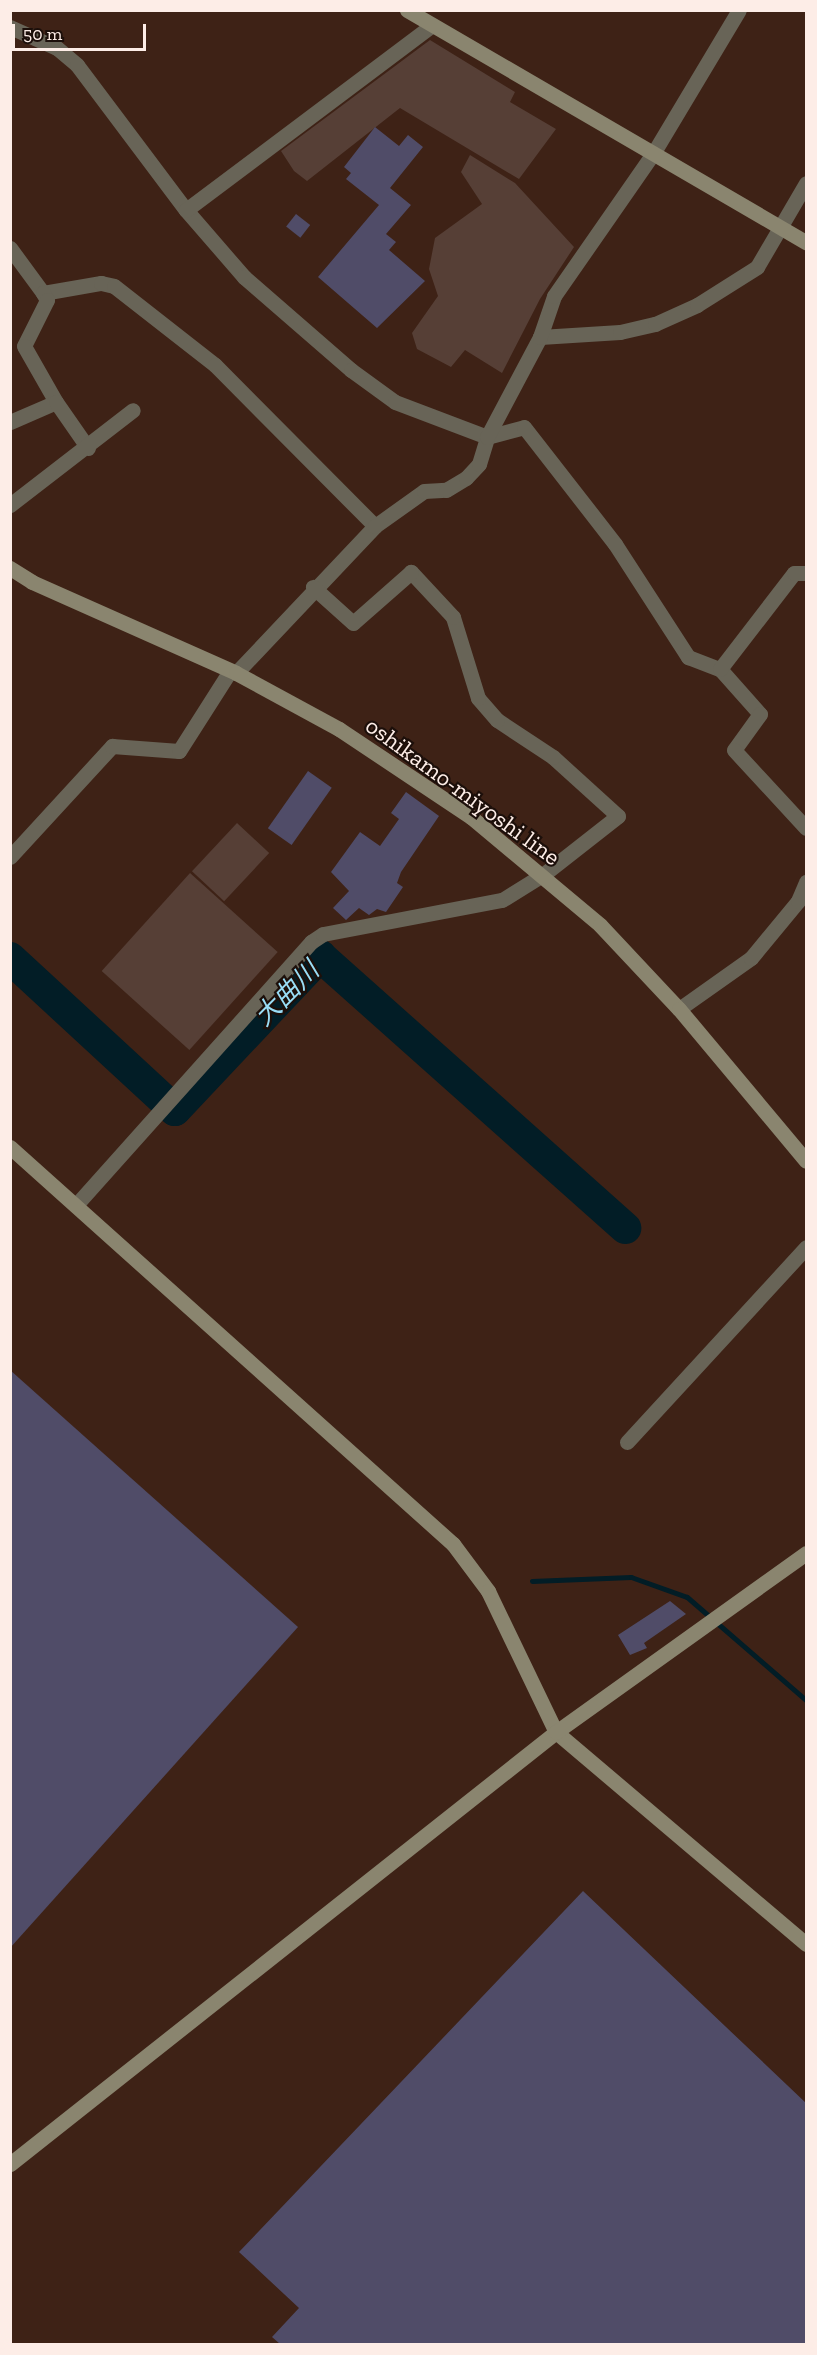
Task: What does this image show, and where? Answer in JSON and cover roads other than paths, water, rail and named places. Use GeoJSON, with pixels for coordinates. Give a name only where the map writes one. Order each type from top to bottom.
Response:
{"type":"FeatureCollection","features":[{"type":"Feature","properties":{"kind":"street"},"geometry":{"type":"LineString","coordinates":[[406,10],[807,242]]}},
{"type":"Feature","properties":{"kind":"street"},"geometry":{"type":"LineString","coordinates":[[10,857],[112,746],[179,751],[233,672],[375,526],[424,491],[446,490],[466,478],[479,464],[487,437],[540,337],[554,296],[654,152],[739,10]]}},
{"type":"Feature","properties":{"kind":"street"},"geometry":{"type":"LineString","coordinates":[[186,210],[432,25]]}},
{"type":"Feature","properties":{"kind":"street"},"geometry":{"type":"LineString","coordinates":[[10,27],[57,48],[77,65],[186,210],[244,277],[351,370],[395,402],[487,437],[524,427],[615,544],[688,657],[720,669],[760,714],[734,750],[807,828]]}},
{"type":"Feature","properties":{"kind":"street"},"geometry":{"type":"LineString","coordinates":[[540,337],[620,332],[655,324],[697,305],[757,267],[807,183]]}},
{"type":"Feature","properties":{"kind":"street"},"geometry":{"type":"LineString","coordinates":[[10,248],[47,300],[24,346],[56,402],[88,448]]}},
{"type":"Feature","properties":{"kind":"street"},"geometry":{"type":"LineString","coordinates":[[43,293],[101,283],[114,286],[215,365],[375,526]]}},
{"type":"Feature","properties":{"kind":"street"},"geometry":{"type":"LineString","coordinates":[[10,422],[56,402]]}},
{"type":"Feature","properties":{"kind":"street"},"geometry":{"type":"LineString","coordinates":[[10,505],[88,448],[133,410]]}},
{"type":"Feature","properties":{"kind":"street","name":"oshikamo-miyoshi line"},"geometry":{"type":"LineString","coordinates":[[10,568],[32,582],[233,672],[339,729],[419,782],[544,874],[600,925],[679,1009],[807,1161]]}},
{"type":"Feature","properties":{"kind":"street"},"geometry":{"type":"LineString","coordinates":[[76,1205],[311,942],[323,934],[502,900],[544,874],[618,816],[553,757],[497,720],[478,698],[453,617],[411,572],[353,622],[313,588]]}},
{"type":"Feature","properties":{"kind":"street"},"geometry":{"type":"LineString","coordinates":[[720,669],[794,573],[807,573]]}},
{"type":"Feature","properties":{"kind":"street"},"geometry":{"type":"LineString","coordinates":[[679,1009],[751,958],[798,901],[807,882]]}},
{"type":"Feature","properties":{"kind":"street"},"geometry":{"type":"LineString","coordinates":[[10,1147],[453,1544],[488,1591],[556,1732],[807,1944]]}},
{"type":"Feature","properties":{"kind":"street"},"geometry":{"type":"LineString","coordinates":[[627,1442],[807,1247]]}},
{"type":"Feature","properties":{"kind":"street"},"geometry":{"type":"LineString","coordinates":[[10,2164],[556,1732],[807,1553]]}},
{"type":"Feature","properties":{"kind":"waterway","name":"大曲川"},"geometry":{"type":"LineString","coordinates":[[10,958],[175,1110],[320,956],[625,1228]]}},
{"type":"Feature","properties":{"kind":"waterway"},"geometry":{"type":"LineString","coordinates":[[532,1581],[631,1577],[687,1597],[806,1700]]}}]}
